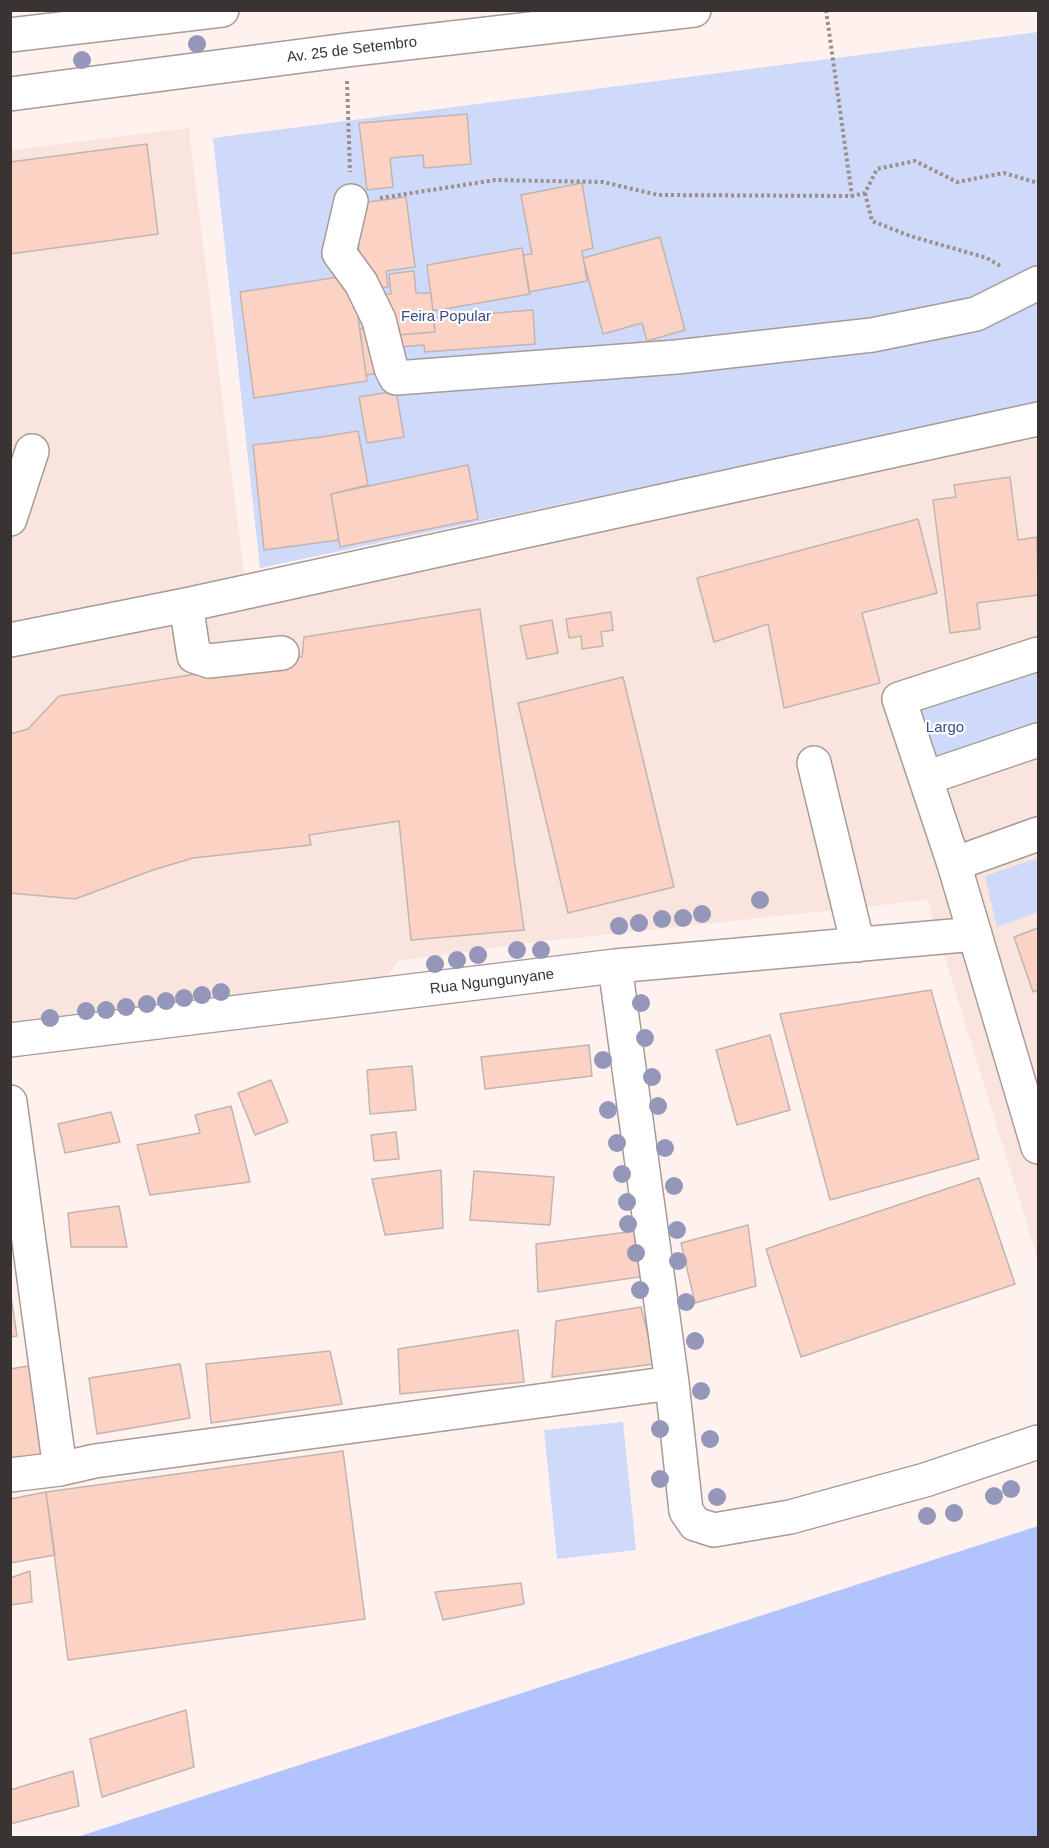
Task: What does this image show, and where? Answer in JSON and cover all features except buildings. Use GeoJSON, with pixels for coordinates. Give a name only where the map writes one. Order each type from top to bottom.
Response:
{"type":"FeatureCollection","features":[{"type":"Feature","properties":{"kind":"street"},"geometry":{"type":"LineString","coordinates":[[10,35],[46,21],[222,10]]}},
{"type":"Feature","properties":{"kind":"street","name":"Av. 25 de Setembro"},"geometry":{"type":"LineString","coordinates":[[10,94],[346,50],[694,10]]}},
{"type":"Feature","properties":{"kind":"street"},"geometry":{"type":"LineString","coordinates":[[351,201],[339,253],[361,283],[378,320],[391,368],[396,378],[676,357],[872,335],[976,314],[1035,284]]}},
{"type":"Feature","properties":{"kind":"street"},"geometry":{"type":"LineString","coordinates":[[10,640],[186,605],[1038,419]]}},
{"type":"Feature","properties":{"kind":"street"},"geometry":{"type":"LineString","coordinates":[[10,519],[32,451]]}},
{"type":"Feature","properties":{"kind":"street"},"geometry":{"type":"LineString","coordinates":[[186,605],[194,656],[209,661],[282,653]]}},
{"type":"Feature","properties":{"kind":"street"},"geometry":{"type":"LineString","coordinates":[[1038,654],[899,699],[954,864],[1038,1147]]}},
{"type":"Feature","properties":{"kind":"street"},"geometry":{"type":"LineString","coordinates":[[926,778],[1038,740]]}},
{"type":"Feature","properties":{"kind":"street"},"geometry":{"type":"LineString","coordinates":[[814,763],[858,945]]}},
{"type":"Feature","properties":{"kind":"street"},"geometry":{"type":"LineString","coordinates":[[954,864],[1038,834]]}},
{"type":"Feature","properties":{"kind":"street","name":"Rua Ngungunyane"},"geometry":{"type":"LineString","coordinates":[[10,1040],[615,966],[975,934]]}},
{"type":"Feature","properties":{"kind":"street"},"geometry":{"type":"LineString","coordinates":[[615,966],[672,1383],[686,1511],[695,1524],[714,1530],[790,1517],[925,1480],[1038,1442]]}},
{"type":"Feature","properties":{"kind":"street"},"geometry":{"type":"LineString","coordinates":[[10,1102],[60,1469]]}},
{"type":"Feature","properties":{"kind":"street"},"geometry":{"type":"LineString","coordinates":[[10,1475],[60,1469],[95,1461],[672,1383]]}},
{"type":"Feature","properties":{"kind":"path"},"geometry":{"type":"LineString","coordinates":[[826,10],[852,196]]}},
{"type":"Feature","properties":{"kind":"path"},"geometry":{"type":"LineString","coordinates":[[346,50],[351,201],[495,180],[603,182],[658,195],[852,196],[865,193]]}},
{"type":"Feature","properties":{"kind":"path"},"geometry":{"type":"LineString","coordinates":[[1035,284],[987,258],[910,236],[872,222],[865,193],[877,169],[915,161],[957,182],[1004,173],[1038,183]]}},
{"type":"Feature","properties":{"kind":"shaded area"},"geometry":{"type":"Polygon","coordinates":[[[189,128],[244,575],[1038,397],[1038,1260],[927,900],[529,943],[398,961],[380,986],[11,1040],[10,150],[189,128]]]}},
{"type":"Feature","properties":{"kind":"green space","name":"Feira Popular"},"geometry":{"type":"Polygon","coordinates":[[[1038,32],[1038,403],[260,568],[213,138],[1038,32]]]}},
{"type":"Feature","properties":{"kind":"green space","name":"Largo"},"geometry":{"type":"Polygon","coordinates":[[[1038,654],[1038,740],[926,778],[899,699],[1038,654]]]}},
{"type":"Feature","properties":{"kind":"green space"},"geometry":{"type":"Polygon","coordinates":[[[1038,858],[1038,912],[997,927],[985,876],[1038,858]]]}},
{"type":"Feature","properties":{"kind":"green space"},"geometry":{"type":"Polygon","coordinates":[[[623,1422],[636,1550],[557,1559],[544,1430],[623,1422]]]}},
{"type":"Feature","properties":{"kind":"water"},"geometry":{"type":"Polygon","coordinates":[[[1038,1526],[1038,1837],[77,1837],[1038,1526]]]}}]}
